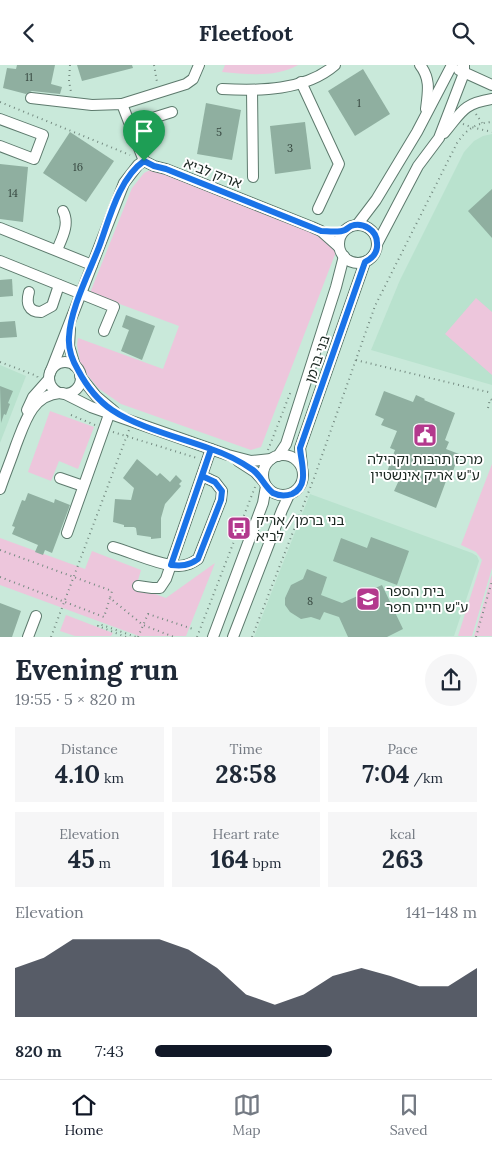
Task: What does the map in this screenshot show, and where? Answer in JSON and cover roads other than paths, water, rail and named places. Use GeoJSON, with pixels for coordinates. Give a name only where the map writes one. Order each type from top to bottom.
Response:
{"type":"FeatureCollection","features":[{"type":"Feature","properties":{"kind":"street"},"geometry":{"type":"LineString","coordinates":[[31,98],[92,105],[122,104],[186,84],[193,79],[199,65]]}},
{"type":"Feature","properties":{"kind":"street"},"geometry":{"type":"LineString","coordinates":[[222,89],[252,90],[275,88],[314,79],[335,65]]}},
{"type":"Feature","properties":{"kind":"street"},"geometry":{"type":"LineString","coordinates":[[420,65],[428,82],[424,118]]}},
{"type":"Feature","properties":{"kind":"street"},"geometry":{"type":"LineString","coordinates":[[357,225],[376,200],[424,118],[450,66],[464,69],[492,85]]}},
{"type":"Feature","properties":{"kind":"street"},"geometry":{"type":"LineString","coordinates":[[377,244],[426,155],[439,138],[464,69]]}},
{"type":"Feature","properties":{"kind":"street"},"geometry":{"type":"LineString","coordinates":[[301,82],[339,164],[318,209]]}},
{"type":"Feature","properties":{"kind":"street"},"geometry":{"type":"LineString","coordinates":[[252,90],[252,177]]}},
{"type":"Feature","properties":{"kind":"street"},"geometry":{"type":"LineString","coordinates":[[426,155],[463,109],[477,102],[492,99]]}},
{"type":"Feature","properties":{"kind":"street"},"geometry":{"type":"LineString","coordinates":[[47,379],[124,183],[131,173],[144,161],[122,104]]}},
{"type":"Feature","properties":{"kind":"street"},"geometry":{"type":"LineString","coordinates":[[130,125],[172,112]]}},
{"type":"Feature","properties":{"kind":"street"},"geometry":{"type":"LineString","coordinates":[[0,119],[43,135],[34,159],[0,145]]}},
{"type":"Feature","properties":{"kind":"street","name":"אריק לביא"},"geometry":{"type":"LineString","coordinates":[[144,161],[321,231],[344,231]]}},
{"type":"Feature","properties":{"kind":"street"},"geometry":{"type":"LineString","coordinates":[[57,250],[66,222],[66,216],[63,211]]}},
{"type":"Feature","properties":{"kind":"street"},"geometry":{"type":"LineString","coordinates":[[357,225],[366,226],[371,229],[375,234],[377,244],[376,252],[372,257],[365,262],[354,263],[342,252],[340,238],[348,227],[357,225]]}},
{"type":"Feature","properties":{"kind":"street"},"geometry":{"type":"LineString","coordinates":[[0,228],[92,265]]}},
{"type":"Feature","properties":{"kind":"street","name":"אריק לביא"},"geometry":{"type":"LineString","coordinates":[[321,231],[342,252]]}},
{"type":"Feature","properties":{"kind":"street","name":"בני ברמן"},"geometry":{"type":"LineString","coordinates":[[275,457],[286,444],[336,287],[342,252]]}},
{"type":"Feature","properties":{"kind":"street"},"geometry":{"type":"LineString","coordinates":[[0,261],[114,307],[104,331]]}},
{"type":"Feature","properties":{"kind":"street","name":"בני ברמן"},"geometry":{"type":"LineString","coordinates":[[303,470],[300,448],[365,262]]}},
{"type":"Feature","properties":{"kind":"street"},"geometry":{"type":"LineString","coordinates":[[29,292],[27,301],[29,307],[31,310],[41,312],[52,306],[60,285]]}},
{"type":"Feature","properties":{"kind":"street"},"geometry":{"type":"LineString","coordinates":[[27,417],[35,405],[44,397],[51,394],[68,393],[76,389],[80,380],[69,346],[72,316]]}},
{"type":"Feature","properties":{"kind":"street"},"geometry":{"type":"LineString","coordinates":[[0,489],[27,417],[30,401],[47,379],[52,368],[61,362],[71,363],[110,411]]}},
{"type":"Feature","properties":{"kind":"street"},"geometry":{"type":"LineString","coordinates":[[47,379],[52,387],[91,407],[110,411],[228,455],[251,461],[275,457],[292,457],[303,470],[311,485],[292,494],[282,496],[275,494],[255,471],[228,455]]}},
{"type":"Feature","properties":{"kind":"street"},"geometry":{"type":"LineString","coordinates":[[67,533],[110,411]]}},
{"type":"Feature","properties":{"kind":"street"},"geometry":{"type":"LineString","coordinates":[[138,585],[160,588],[166,579],[211,449]]}},
{"type":"Feature","properties":{"kind":"street"},"geometry":{"type":"LineString","coordinates":[[213,637],[264,503],[264,469],[275,457]]}},
{"type":"Feature","properties":{"kind":"street"},"geometry":{"type":"LineString","coordinates":[[233,637],[282,510],[292,494],[301,487],[303,470]]}},
{"type":"Feature","properties":{"kind":"street"},"geometry":{"type":"LineString","coordinates":[[113,547],[171,565],[192,564],[198,559],[221,500],[222,491],[215,482],[202,476]]}},
{"type":"Feature","properties":{"kind":"street"},"geometry":{"type":"LineString","coordinates":[[60,478],[83,486]]}},
{"type":"Feature","properties":{"kind":"street"},"geometry":{"type":"LineString","coordinates":[[28,637],[36,617]]}},
{"type":"Feature","properties":{"kind":"place","name":"מרכז תרבות וקהילה ע\"ש אריק אינשטיין"},"geometry":{"type":"Point","coordinates":[425,435]}},
{"type":"Feature","properties":{"kind":"place","name":"בני ברמן/אריק לביא"},"geometry":{"type":"Point","coordinates":[239,528]}},
{"type":"Feature","properties":{"kind":"place","name":"בית הספר ע\"ש חיים חפר"},"geometry":{"type":"Point","coordinates":[368,599]}}]}
